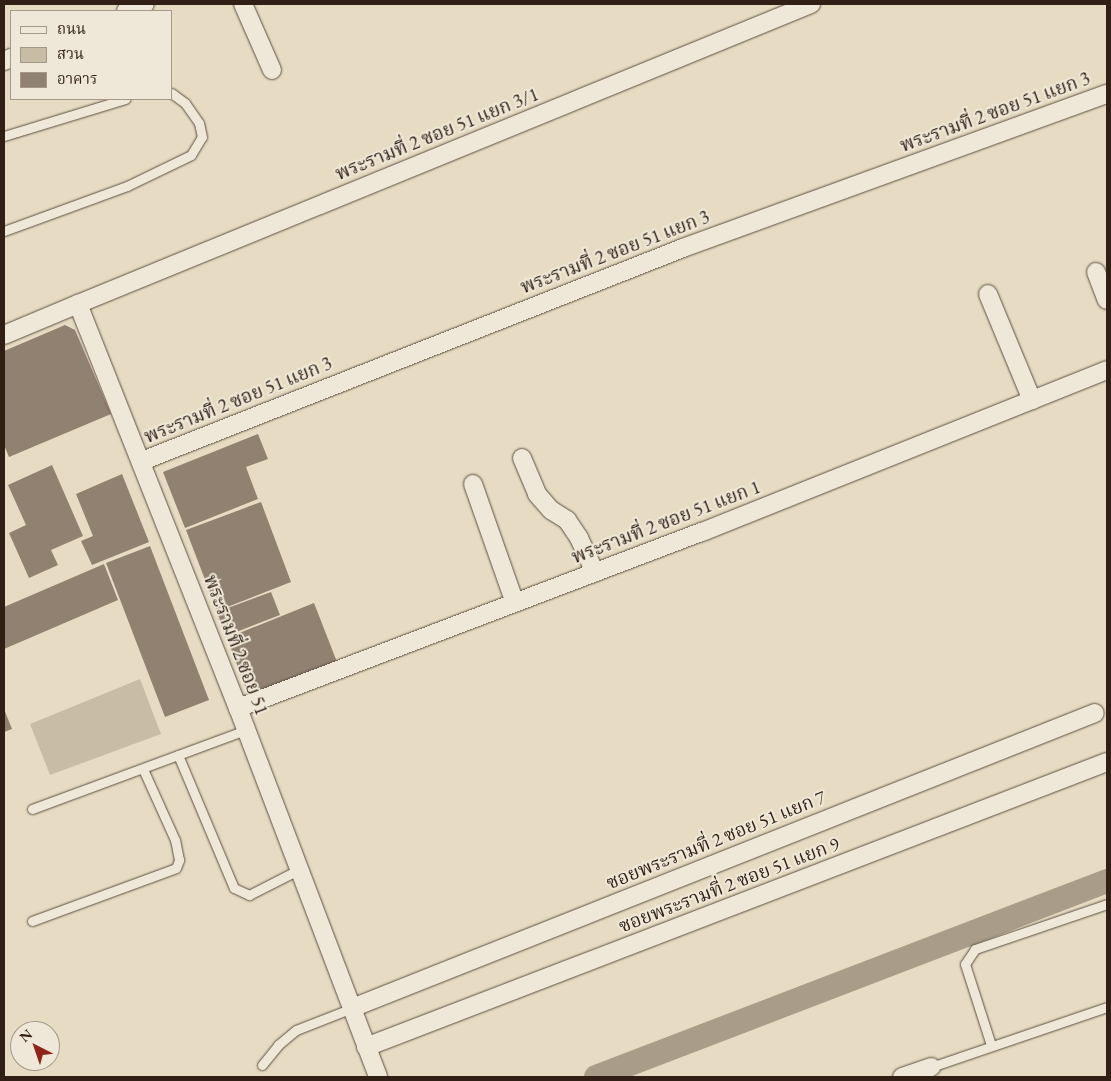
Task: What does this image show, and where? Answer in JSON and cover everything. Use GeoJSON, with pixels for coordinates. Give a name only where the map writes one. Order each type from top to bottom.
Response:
{"type":"FeatureCollection","features":[{"type":"Feature","properties":{"kind":"street"},"geometry":{"type":"LineString","coordinates":[[129,10],[145,4]]}},
{"type":"Feature","properties":{"kind":"street"},"geometry":{"type":"LineString","coordinates":[[243,4],[272,70]]}},
{"type":"Feature","properties":{"kind":"street","name":"พระรามที่ 2 ซอย 51 แยก 3/1"},"geometry":{"type":"LineString","coordinates":[[78,304],[811,4]]}},
{"type":"Feature","properties":{"kind":"street","name":"พระรามที่ 2 ซอย 51 แยก 3"},"geometry":{"type":"LineString","coordinates":[[142,461],[683,248],[1107,94]]}},
{"type":"Feature","properties":{"kind":"street"},"geometry":{"type":"LineString","coordinates":[[1096,272],[1107,300]]}},
{"type":"Feature","properties":{"kind":"street"},"geometry":{"type":"LineString","coordinates":[[988,294],[1032,400]]}},
{"type":"Feature","properties":{"kind":"street"},"geometry":{"type":"LineString","coordinates":[[4,335],[78,304]]}},
{"type":"Feature","properties":{"kind":"street","name":"พระรามที่ 2 ซอย 51"},"geometry":{"type":"LineString","coordinates":[[78,304],[142,461],[238,708],[378,1077]]}},
{"type":"Feature","properties":{"kind":"street","name":"พระรามที่ 2 ซอย 51 แยก 1"},"geometry":{"type":"LineString","coordinates":[[238,708],[595,573],[1107,370]]}},
{"type":"Feature","properties":{"kind":"street"},"geometry":{"type":"LineString","coordinates":[[522,458],[537,494],[551,510],[567,520],[579,538],[595,573]]}},
{"type":"Feature","properties":{"kind":"street"},"geometry":{"type":"LineString","coordinates":[[473,484],[515,603]]}},
{"type":"Feature","properties":{"kind":"street","name":"ซอยพระรามที่ 2 ซอย 51 แยก 7"},"geometry":{"type":"LineString","coordinates":[[352,1008],[1095,713]]}},
{"type":"Feature","properties":{"kind":"street","name":"ซอยพระรามที่ 2 ซอย 51 แยก 9"},"geometry":{"type":"LineString","coordinates":[[366,1047],[1107,762]]}},
{"type":"Feature","properties":{"kind":"street"},"geometry":{"type":"LineString","coordinates":[[902,1077],[931,1067]]}},
{"type":"Feature","properties":{"kind":"lane"},"geometry":{"type":"LineString","coordinates":[[4,231],[127,186],[191,154],[202,137],[199,123],[185,103],[172,93]]}},
{"type":"Feature","properties":{"kind":"lane"},"geometry":{"type":"LineString","coordinates":[[4,136],[121,100]]}},
{"type":"Feature","properties":{"kind":"lane"},"geometry":{"type":"LineString","coordinates":[[32,809],[246,730]]}},
{"type":"Feature","properties":{"kind":"lane"},"geometry":{"type":"LineString","coordinates":[[178,756],[234,888],[249,895],[300,869]]}},
{"type":"Feature","properties":{"kind":"lane"},"geometry":{"type":"LineString","coordinates":[[32,921],[176,868],[179,860],[175,840],[143,769]]}},
{"type":"Feature","properties":{"kind":"lane"},"geometry":{"type":"LineString","coordinates":[[991,1045],[964,964],[975,949],[1107,904]]}},
{"type":"Feature","properties":{"kind":"lane"},"geometry":{"type":"LineString","coordinates":[[931,1067],[1107,1007]]}},
{"type":"Feature","properties":{"kind":"lane"},"geometry":{"type":"LineString","coordinates":[[262,1065],[278,1045],[296,1030],[352,1008]]}},
{"type":"Feature","properties":{"kind":"green space"},"geometry":{"type":"Polygon","coordinates":[[[140,679],[161,734],[50,775],[30,724],[140,679]]]}},
{"type":"Feature","properties":{"kind":"building"},"geometry":{"type":"Polygon","coordinates":[[[65,325],[75,330],[111,414],[9,457],[4,445],[4,351],[65,325]]]}},
{"type":"Feature","properties":{"kind":"building"},"geometry":{"type":"Polygon","coordinates":[[[258,434],[268,459],[246,467],[258,499],[185,528],[163,472],[258,434]]]}},
{"type":"Feature","properties":{"kind":"building"},"geometry":{"type":"Polygon","coordinates":[[[52,465],[83,536],[51,550],[58,565],[29,578],[9,533],[26,525],[8,485],[52,465]]]}},
{"type":"Feature","properties":{"kind":"building"},"geometry":{"type":"Polygon","coordinates":[[[122,474],[149,542],[92,565],[81,541],[93,536],[76,494],[122,474]]]}},
{"type":"Feature","properties":{"kind":"building"},"geometry":{"type":"Polygon","coordinates":[[[261,502],[291,582],[217,611],[186,530],[261,502]]]}},
{"type":"Feature","properties":{"kind":"building"},"geometry":{"type":"Polygon","coordinates":[[[150,546],[209,700],[165,717],[106,563],[150,546]]]}},
{"type":"Feature","properties":{"kind":"building"},"geometry":{"type":"Polygon","coordinates":[[[104,564],[118,600],[4,649],[4,607],[104,564]]]}},
{"type":"Feature","properties":{"kind":"building"},"geometry":{"type":"Polygon","coordinates":[[[271,592],[280,615],[226,636],[217,612],[271,592]]]}},
{"type":"Feature","properties":{"kind":"building"},"geometry":{"type":"Polygon","coordinates":[[[314,603],[337,662],[249,696],[227,638],[314,603]]]}},
{"type":"Feature","properties":{"kind":"building"},"geometry":{"type":"Polygon","coordinates":[[[4,709],[12,729],[4,732],[4,709]]]}},
{"type":"Feature","properties":{"kind":"waterway"},"geometry":{"type":"LineString","coordinates":[[596,1077],[1107,881]]}}]}
